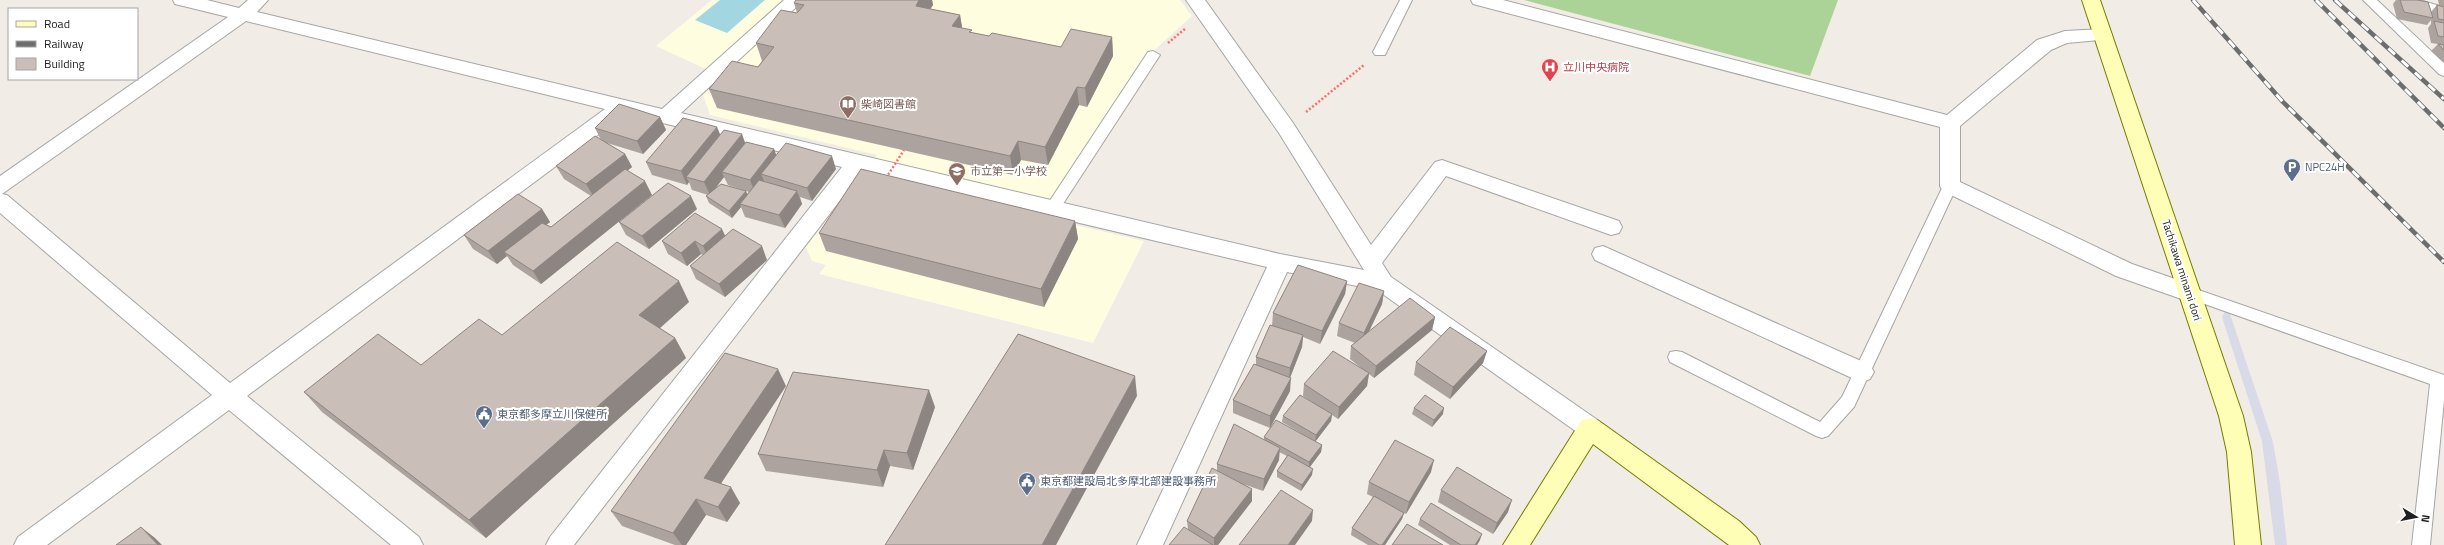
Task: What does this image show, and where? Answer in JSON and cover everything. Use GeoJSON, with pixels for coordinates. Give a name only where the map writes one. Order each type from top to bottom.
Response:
{"type":"FeatureCollection","features":[{"type":"Feature","properties":{"kind":"street"},"geometry":{"type":"LineString","coordinates":[[182,0],[1052,209],[1280,262],[1383,283]]}},
{"type":"Feature","properties":{"kind":"street"},"geometry":{"type":"LineString","coordinates":[[0,187],[242,14],[259,0]]}},
{"type":"Feature","properties":{"kind":"street"},"geometry":{"type":"LineString","coordinates":[[666,116],[795,0]]}},
{"type":"Feature","properties":{"kind":"street"},"geometry":{"type":"LineString","coordinates":[[1480,0],[1950,123]]}},
{"type":"Feature","properties":{"kind":"street","name":"Tachikawa minami dori"},"geometry":{"type":"LineString","coordinates":[[2091,0],[2135,124],[2231,416],[2239,452],[2248,545]]}},
{"type":"Feature","properties":{"kind":"street"},"geometry":{"type":"LineString","coordinates":[[1200,7],[1286,128],[1383,283],[1590,428],[1730,529],[1747,545]]}},
{"type":"Feature","properties":{"kind":"street"},"geometry":{"type":"LineString","coordinates":[[1950,123],[2044,45],[2065,37],[2103,35]]}},
{"type":"Feature","properties":{"kind":"street"},"geometry":{"type":"LineString","coordinates":[[28,545],[623,106]]}},
{"type":"Feature","properties":{"kind":"street"},"geometry":{"type":"LineString","coordinates":[[1950,123],[1950,186],[2124,270],[2190,293]]}},
{"type":"Feature","properties":{"kind":"street"},"geometry":{"type":"LineString","coordinates":[[559,545],[857,163]]}},
{"type":"Feature","properties":{"kind":"street"},"geometry":{"type":"LineString","coordinates":[[1370,262],[1442,167],[1611,227]]}},
{"type":"Feature","properties":{"kind":"street"},"geometry":{"type":"LineString","coordinates":[[0,201],[229,396],[410,545]]}},
{"type":"Feature","properties":{"kind":"street"},"geometry":{"type":"LineString","coordinates":[[1603,254],[1862,372]]}},
{"type":"Feature","properties":{"kind":"street"},"geometry":{"type":"LineString","coordinates":[[1150,545],[1280,262]]}},
{"type":"Feature","properties":{"kind":"street"},"geometry":{"type":"LineString","coordinates":[[1516,545],[1590,428]]}},
{"type":"Feature","properties":{"kind":"lane"},"geometry":{"type":"LineString","coordinates":[[1380,52],[1406,0]]}},
{"type":"Feature","properties":{"kind":"lane"},"geometry":{"type":"LineString","coordinates":[[2369,0],[2444,71]]}},
{"type":"Feature","properties":{"kind":"lane"},"geometry":{"type":"LineString","coordinates":[[2404,0],[2427,3],[2444,11]]}},
{"type":"Feature","properties":{"kind":"lane"},"geometry":{"type":"LineString","coordinates":[[2414,43],[2444,51]]}},
{"type":"Feature","properties":{"kind":"lane"},"geometry":{"type":"LineString","coordinates":[[1052,209],[1153,55]]}},
{"type":"Feature","properties":{"kind":"lane"},"geometry":{"type":"LineString","coordinates":[[1676,357],[1822,431],[1848,402],[1950,186]]}},
{"type":"Feature","properties":{"kind":"lane"},"geometry":{"type":"LineString","coordinates":[[2190,293],[2441,381],[2421,545]]}},
{"type":"Feature","properties":{"kind":"path"},"geometry":{"type":"LineString","coordinates":[[1153,55],[1200,7]]}},
{"type":"Feature","properties":{"kind":"path"},"geometry":{"type":"LineString","coordinates":[[1286,128],[1380,52]]}},
{"type":"Feature","properties":{"kind":"path"},"geometry":{"type":"LineString","coordinates":[[883,184],[904,150]]}},
{"type":"Feature","properties":{"kind":"shaded area","name":"市立第一小学校"},"geometry":{"type":"Polygon","coordinates":[[[712,0],[1180,0],[1192,16],[1150,54],[1041,217],[1144,241],[1093,343],[819,274],[826,265],[812,261],[806,247],[877,155],[710,115],[703,95],[723,77],[656,46],[712,0]]]}},
{"type":"Feature","properties":{"kind":"shaded area"},"geometry":{"type":"Polygon","coordinates":[[[2225,311],[2229,311],[2273,442],[2280,483],[2287,545],[2275,545],[2262,441],[2222,317],[2225,311]]]}},
{"type":"Feature","properties":{"kind":"green space"},"geometry":{"type":"Polygon","coordinates":[[[1524,0],[1838,0],[1810,76],[1524,0]]]}},
{"type":"Feature","properties":{"kind":"water"},"geometry":{"type":"Polygon","coordinates":[[[720,0],[765,0],[727,33],[695,20],[720,0]]]}},
{"type":"Feature","properties":{"kind":"building"},"geometry":{"type":"Polygon","coordinates":[[[796,0],[919,0],[916,6],[960,15],[952,26],[972,30],[969,32],[989,36],[992,33],[1061,47],[1071,29],[1112,37],[1085,88],[1077,87],[1045,147],[1018,141],[1010,156],[709,89],[732,61],[758,67],[774,47],[756,43],[781,10],[797,13],[804,5],[794,3],[796,0]]]}},
{"type":"Feature","properties":{"kind":"building"},"geometry":{"type":"Polygon","coordinates":[[[2400,0],[2417,0],[2428,2],[2433,18],[2404,12],[2400,0]]]}},
{"type":"Feature","properties":{"kind":"building"},"geometry":{"type":"Polygon","coordinates":[[[2437,5],[2444,7],[2444,20],[2438,19],[2437,5]]]}},
{"type":"Feature","properties":{"kind":"building"},"geometry":{"type":"Polygon","coordinates":[[[2434,21],[2444,23],[2444,37],[2438,36],[2434,21]]]}},
{"type":"Feature","properties":{"kind":"building"},"geometry":{"type":"Polygon","coordinates":[[[2438,44],[2444,45],[2444,50],[2438,44]]]}},
{"type":"Feature","properties":{"kind":"building"},"geometry":{"type":"Polygon","coordinates":[[[619,104],[660,117],[637,141],[595,128],[619,104]]]}},
{"type":"Feature","properties":{"kind":"building"},"geometry":{"type":"Polygon","coordinates":[[[683,118],[717,127],[681,171],[646,162],[683,118]]]}},
{"type":"Feature","properties":{"kind":"building"},"geometry":{"type":"Polygon","coordinates":[[[724,130],[742,134],[704,182],[686,177],[724,130]]]}},
{"type":"Feature","properties":{"kind":"building"},"geometry":{"type":"Polygon","coordinates":[[[595,136],[625,154],[586,184],[556,166],[595,136]]]}},
{"type":"Feature","properties":{"kind":"building"},"geometry":{"type":"Polygon","coordinates":[[[746,142],[774,149],[750,180],[722,172],[746,142]]]}},
{"type":"Feature","properties":{"kind":"building"},"geometry":{"type":"Polygon","coordinates":[[[786,143],[832,156],[807,188],[761,174],[786,143]]]}},
{"type":"Feature","properties":{"kind":"building"},"geometry":{"type":"Polygon","coordinates":[[[625,169],[645,181],[533,271],[504,252],[542,223],[551,227],[625,169]]]}},
{"type":"Feature","properties":{"kind":"building"},"geometry":{"type":"Polygon","coordinates":[[[861,169],[1075,221],[1041,289],[819,233],[861,169]]]}},
{"type":"Feature","properties":{"kind":"building"},"geometry":{"type":"Polygon","coordinates":[[[759,180],[797,191],[779,215],[740,204],[759,180]]]}},
{"type":"Feature","properties":{"kind":"building"},"geometry":{"type":"Polygon","coordinates":[[[668,183],[691,196],[642,236],[619,222],[668,183]]]}},
{"type":"Feature","properties":{"kind":"building"},"geometry":{"type":"Polygon","coordinates":[[[721,184],[746,191],[729,211],[706,196],[721,184]]]}},
{"type":"Feature","properties":{"kind":"building"},"geometry":{"type":"Polygon","coordinates":[[[518,194],[542,209],[488,251],[464,235],[518,194]]]}},
{"type":"Feature","properties":{"kind":"building"},"geometry":{"type":"Polygon","coordinates":[[[695,213],[722,229],[703,246],[695,241],[681,253],[662,241],[695,213]]]}},
{"type":"Feature","properties":{"kind":"building"},"geometry":{"type":"Polygon","coordinates":[[[733,229],[762,246],[719,284],[690,266],[733,229]]]}},
{"type":"Feature","properties":{"kind":"building"},"geometry":{"type":"Polygon","coordinates":[[[617,242],[679,281],[639,315],[675,338],[469,520],[304,392],[378,334],[421,365],[479,319],[502,335],[617,242]]]}},
{"type":"Feature","properties":{"kind":"building"},"geometry":{"type":"Polygon","coordinates":[[[1298,265],[1347,281],[1322,331],[1273,313],[1298,265]]]}},
{"type":"Feature","properties":{"kind":"building"},"geometry":{"type":"Polygon","coordinates":[[[1359,283],[1384,291],[1364,333],[1339,323],[1359,283]]]}},
{"type":"Feature","properties":{"kind":"building"},"geometry":{"type":"Polygon","coordinates":[[[1410,298],[1435,317],[1376,366],[1351,346],[1410,298]]]}},
{"type":"Feature","properties":{"kind":"building"},"geometry":{"type":"Polygon","coordinates":[[[1270,325],[1303,335],[1290,368],[1256,357],[1270,325]]]}},
{"type":"Feature","properties":{"kind":"building"},"geometry":{"type":"Polygon","coordinates":[[[1450,327],[1487,351],[1453,387],[1416,362],[1450,327]]]}},
{"type":"Feature","properties":{"kind":"building"},"geometry":{"type":"Polygon","coordinates":[[[1018,334],[1135,376],[1042,545],[885,545],[1018,334]]]}},
{"type":"Feature","properties":{"kind":"building"},"geometry":{"type":"Polygon","coordinates":[[[1333,351],[1369,373],[1339,407],[1304,384],[1333,351]]]}},
{"type":"Feature","properties":{"kind":"building"},"geometry":{"type":"Polygon","coordinates":[[[725,353],[778,369],[704,478],[731,487],[718,507],[696,499],[673,533],[611,511],[725,353]]]}},
{"type":"Feature","properties":{"kind":"building"},"geometry":{"type":"Polygon","coordinates":[[[1254,364],[1291,378],[1270,416],[1233,400],[1254,364]]]}},
{"type":"Feature","properties":{"kind":"building"},"geometry":{"type":"Polygon","coordinates":[[[793,372],[929,390],[907,453],[884,450],[877,470],[758,454],[793,372]]]}},
{"type":"Feature","properties":{"kind":"building"},"geometry":{"type":"Polygon","coordinates":[[[1300,395],[1332,414],[1316,435],[1283,416],[1300,395]]]}},
{"type":"Feature","properties":{"kind":"building"},"geometry":{"type":"Polygon","coordinates":[[[1425,395],[1444,408],[1434,420],[1414,408],[1425,395]]]}},
{"type":"Feature","properties":{"kind":"building"},"geometry":{"type":"Polygon","coordinates":[[[1276,420],[1322,445],[1309,462],[1264,437],[1276,420]]]}},
{"type":"Feature","properties":{"kind":"building"},"geometry":{"type":"Polygon","coordinates":[[[1234,424],[1280,448],[1264,479],[1217,464],[1234,424]]]}},
{"type":"Feature","properties":{"kind":"building"},"geometry":{"type":"Polygon","coordinates":[[[1395,440],[1434,460],[1409,502],[1369,482],[1395,440]]]}},
{"type":"Feature","properties":{"kind":"building"},"geometry":{"type":"Polygon","coordinates":[[[1288,455],[1313,469],[1302,485],[1277,471],[1288,455]]]}},
{"type":"Feature","properties":{"kind":"building"},"geometry":{"type":"Polygon","coordinates":[[[1457,467],[1512,500],[1497,523],[1441,490],[1457,467]]]}},
{"type":"Feature","properties":{"kind":"building"},"geometry":{"type":"Polygon","coordinates":[[[1212,468],[1252,489],[1214,538],[1187,521],[1212,468]]]}},
{"type":"Feature","properties":{"kind":"building"},"geometry":{"type":"Polygon","coordinates":[[[1281,490],[1313,510],[1288,545],[1239,545],[1281,490]]]}},
{"type":"Feature","properties":{"kind":"building"},"geometry":{"type":"Polygon","coordinates":[[[1374,496],[1404,513],[1382,545],[1379,545],[1352,528],[1374,496]]]}},
{"type":"Feature","properties":{"kind":"building"},"geometry":{"type":"Polygon","coordinates":[[[1431,503],[1482,534],[1475,545],[1461,545],[1420,519],[1431,503]]]}},
{"type":"Feature","properties":{"kind":"building"},"geometry":{"type":"Polygon","coordinates":[[[1407,524],[1443,545],[1392,545],[1407,524]]]}},
{"type":"Feature","properties":{"kind":"building"},"geometry":{"type":"Polygon","coordinates":[[[141,527],[158,545],[116,545],[141,527]]]}},
{"type":"Feature","properties":{"kind":"building"},"geometry":{"type":"Polygon","coordinates":[[[1184,527],[1213,545],[1169,545],[1184,527]]]}},
{"type":"Feature","properties":{"kind":"railway"},"geometry":{"type":"LineString","coordinates":[[2193,0],[2283,102],[2444,262]]}},
{"type":"Feature","properties":{"kind":"railway"},"geometry":{"type":"LineString","coordinates":[[2316,0],[2444,128]]}},
{"type":"Feature","properties":{"kind":"railway"},"geometry":{"type":"LineString","coordinates":[[2335,0],[2444,99]]}},
{"type":"Feature","properties":{"kind":"place","name":"立川中央病院"},"geometry":{"type":"Point","coordinates":[1550,82]}},
{"type":"Feature","properties":{"kind":"place","name":"柴崎図書館"},"geometry":{"type":"Point","coordinates":[848,119]}},
{"type":"Feature","properties":{"kind":"place","name":"NPC24H"},"geometry":{"type":"Point","coordinates":[2292,182]}},
{"type":"Feature","properties":{"kind":"place","name":"市立第一小学校"},"geometry":{"type":"Point","coordinates":[957,186]}},
{"type":"Feature","properties":{"kind":"place","name":"東京都多摩立川保健所"},"geometry":{"type":"Point","coordinates":[484,429]}},
{"type":"Feature","properties":{"kind":"place","name":"東京都建設局北多摩北部建設事務所"},"geometry":{"type":"Point","coordinates":[1027,496]}}]}
